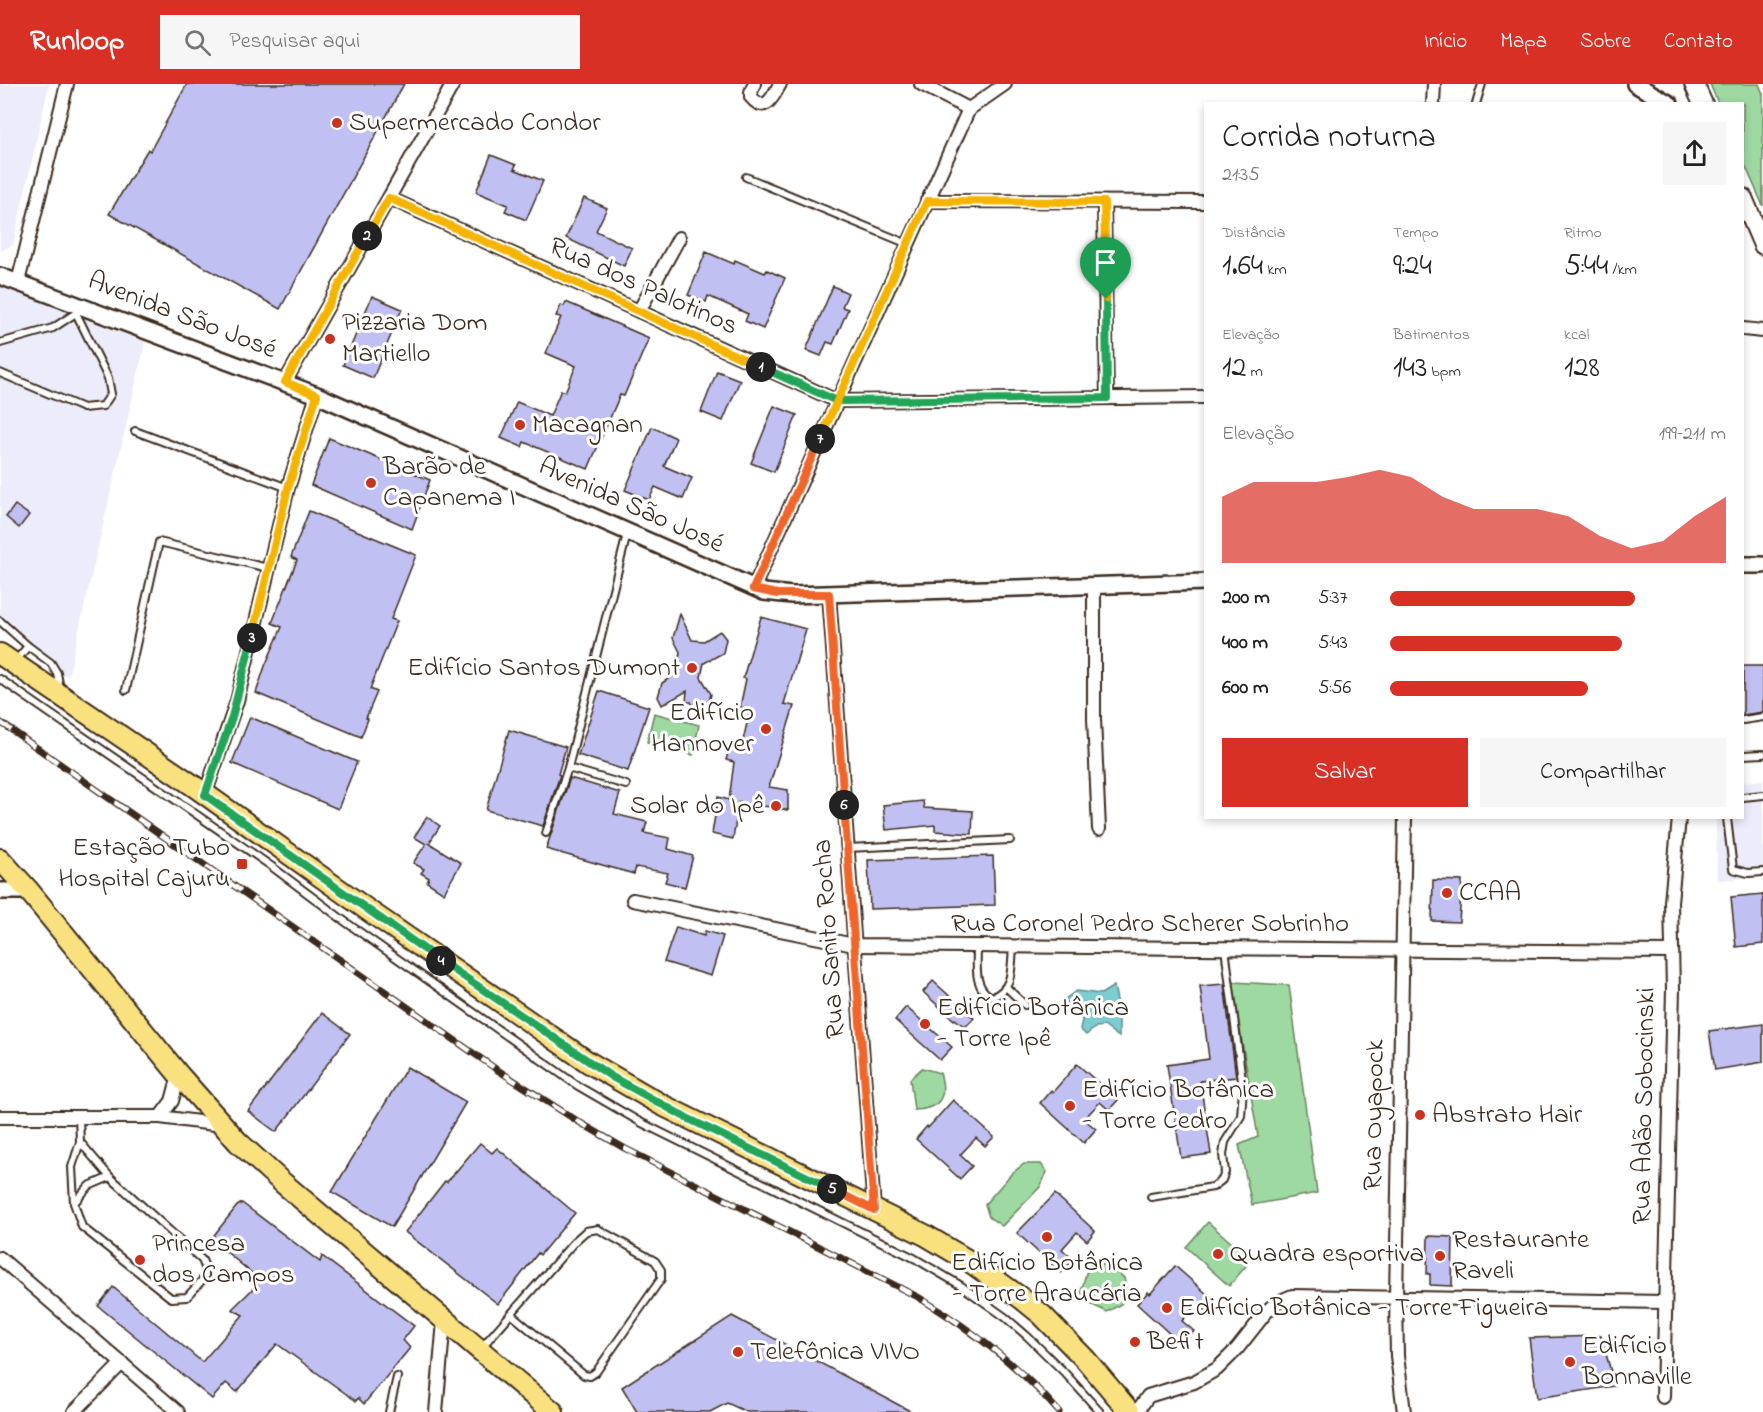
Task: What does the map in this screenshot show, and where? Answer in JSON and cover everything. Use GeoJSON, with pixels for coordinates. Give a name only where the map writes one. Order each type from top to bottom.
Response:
{"type":"FeatureCollection","features":[{"type":"Feature","properties":{"kind":"main road"},"geometry":{"type":"LineString","coordinates":[[1694,84],[1702,102]]}},
{"type":"Feature","properties":{"kind":"main road"},"geometry":{"type":"LineString","coordinates":[[1744,200],[1763,245]]}},
{"type":"Feature","properties":{"kind":"main road"},"geometry":{"type":"LineString","coordinates":[[7,659],[604,1072],[687,1118],[874,1210],[969,1261],[1021,1298],[1065,1338],[1131,1412]]}},
{"type":"Feature","properties":{"kind":"main road"},"geometry":{"type":"LineString","coordinates":[[0,859],[29,891],[179,1075],[256,1161],[553,1412]]}},
{"type":"Feature","properties":{"kind":"street"},"geometry":{"type":"LineString","coordinates":[[18,282],[67,84]]}},
{"type":"Feature","properties":{"kind":"street"},"geometry":{"type":"LineString","coordinates":[[285,382],[453,84]]}},
{"type":"Feature","properties":{"kind":"street"},"geometry":{"type":"LineString","coordinates":[[754,84],[751,97],[759,104],[765,104],[771,100],[780,84]]}},
{"type":"Feature","properties":{"kind":"street"},"geometry":{"type":"LineString","coordinates":[[921,84],[969,109]]}},
{"type":"Feature","properties":{"kind":"street"},"geometry":{"type":"LineString","coordinates":[[753,589],[969,109],[1005,84]]}},
{"type":"Feature","properties":{"kind":"street"},"geometry":{"type":"LineString","coordinates":[[1433,102],[1434,84]]}},
{"type":"Feature","properties":{"kind":"street"},"geometry":{"type":"LineString","coordinates":[[1635,84],[1666,102]]}},
{"type":"Feature","properties":{"kind":"street","name":"Rua dos Palotinos"},"geometry":{"type":"LineString","coordinates":[[389,198],[837,401],[1204,397]]}},
{"type":"Feature","properties":{"kind":"street"},"geometry":{"type":"LineString","coordinates":[[927,201],[1204,202]]}},
{"type":"Feature","properties":{"kind":"street"},"geometry":{"type":"LineString","coordinates":[[1104,202],[1107,398]]}},
{"type":"Feature","properties":{"kind":"street"},"geometry":{"type":"LineString","coordinates":[[639,311],[679,238]]}},
{"type":"Feature","properties":{"kind":"street","name":"Avenida São José"},"geometry":{"type":"LineString","coordinates":[[0,276],[78,309],[317,395],[457,455],[753,589],[777,594],[829,594],[1204,582]]}},
{"type":"Feature","properties":{"kind":"street"},"geometry":{"type":"LineString","coordinates":[[1744,328],[1763,331]]}},
{"type":"Feature","properties":{"kind":"street"},"geometry":{"type":"LineString","coordinates":[[205,795],[237,701],[288,488],[317,395]]}},
{"type":"Feature","properties":{"kind":"street"},"geometry":{"type":"LineString","coordinates":[[1744,565],[1763,565]]}},
{"type":"Feature","properties":{"kind":"street"},"geometry":{"type":"LineString","coordinates":[[1094,585],[1094,718],[1099,829]]}},
{"type":"Feature","properties":{"kind":"street","name":"Rua Sanito Rocha"},"geometry":{"type":"LineString","coordinates":[[829,594],[874,1210]]}},
{"type":"Feature","properties":{"kind":"street","name":"Rua Oyapock"},"geometry":{"type":"LineString","coordinates":[[1404,1412],[1397,1356],[1396,1297],[1405,819]]}},
{"type":"Feature","properties":{"kind":"street","name":"Rua Adão Sobocinski"},"geometry":{"type":"LineString","coordinates":[[1663,1397],[1672,888],[1679,819]]}},
{"type":"Feature","properties":{"kind":"street"},"geometry":{"type":"LineString","coordinates":[[0,891],[29,891]]}},
{"type":"Feature","properties":{"kind":"street","name":"Rua Coronel Pedro Scherer Sobrinho"},"geometry":{"type":"LineString","coordinates":[[633,900],[854,945],[1671,952]]}},
{"type":"Feature","properties":{"kind":"street"},"geometry":{"type":"LineString","coordinates":[[160,1117],[172,1101],[179,1075]]}},
{"type":"Feature","properties":{"kind":"street"},"geometry":{"type":"LineString","coordinates":[[0,1117],[160,1117],[222,1125]]}},
{"type":"Feature","properties":{"kind":"street"},"geometry":{"type":"LineString","coordinates":[[0,1258],[178,1412]]}},
{"type":"Feature","properties":{"kind":"street"},"geometry":{"type":"LineString","coordinates":[[1137,1412],[1148,1396],[1194,1382],[1217,1369],[1237,1349],[1267,1311],[1284,1298],[1300,1295],[1665,1302]]}},
{"type":"Feature","properties":{"kind":"street"},"geometry":{"type":"LineString","coordinates":[[436,1412],[444,1321]]}},
{"type":"Feature","properties":{"kind":"street"},"geometry":{"type":"LineString","coordinates":[[74,1412],[122,1364]]}},
{"type":"Feature","properties":{"kind":"lane"},"geometry":{"type":"LineString","coordinates":[[1477,102],[1482,84]]}},
{"type":"Feature","properties":{"kind":"lane"},"geometry":{"type":"LineString","coordinates":[[746,177],[908,244]]}},
{"type":"Feature","properties":{"kind":"lane"},"geometry":{"type":"LineString","coordinates":[[0,343],[53,328],[78,309],[108,378],[111,394],[103,406],[83,408],[0,373]]}},
{"type":"Feature","properties":{"kind":"lane"},"geometry":{"type":"LineString","coordinates":[[135,431],[288,488]]}},
{"type":"Feature","properties":{"kind":"lane"},"geometry":{"type":"LineString","coordinates":[[546,833],[568,768],[628,533]]}},
{"type":"Feature","properties":{"kind":"lane"},"geometry":{"type":"LineString","coordinates":[[126,690],[159,542],[269,568]]}},
{"type":"Feature","properties":{"kind":"lane"},"geometry":{"type":"LineString","coordinates":[[0,621],[51,663],[57,674],[63,698]]}},
{"type":"Feature","properties":{"kind":"lane"},"geometry":{"type":"LineString","coordinates":[[7,659],[28,646]]}},
{"type":"Feature","properties":{"kind":"lane"},"geometry":{"type":"LineString","coordinates":[[0,680],[249,850],[357,930],[578,1086],[668,1136],[914,1258],[983,1301],[1047,1354],[1100,1412]]}},
{"type":"Feature","properties":{"kind":"lane"},"geometry":{"type":"LineString","coordinates":[[1744,720],[1763,717]]}},
{"type":"Feature","properties":{"kind":"lane"},"geometry":{"type":"LineString","coordinates":[[1744,754],[1763,754]]}},
{"type":"Feature","properties":{"kind":"lane"},"geometry":{"type":"LineString","coordinates":[[568,768],[626,785]]}},
{"type":"Feature","properties":{"kind":"lane"},"geometry":{"type":"LineString","coordinates":[[1744,797],[1763,795]]}},
{"type":"Feature","properties":{"kind":"lane"},"geometry":{"type":"LineString","coordinates":[[1727,819],[1733,869],[1748,873],[1763,872]]}},
{"type":"Feature","properties":{"kind":"lane"},"geometry":{"type":"LineString","coordinates":[[847,848],[1010,840]]}},
{"type":"Feature","properties":{"kind":"lane"},"geometry":{"type":"LineString","coordinates":[[977,946],[979,985],[984,994],[992,997],[1000,994],[1011,979],[1013,946]]}},
{"type":"Feature","properties":{"kind":"lane"},"geometry":{"type":"LineString","coordinates":[[1151,1197],[1213,1187],[1222,1180],[1226,1172],[1223,1155],[1225,1142],[1241,1116],[1243,1088],[1226,948]]}},
{"type":"Feature","properties":{"kind":"lane"},"geometry":{"type":"LineString","coordinates":[[1007,987],[1025,1005]]}},
{"type":"Feature","properties":{"kind":"lane"},"geometry":{"type":"LineString","coordinates":[[79,1117],[80,1142],[72,1167],[74,1203],[82,1227],[171,1298],[187,1297],[206,1278],[202,1260],[110,1177],[80,1142]]}},
{"type":"Feature","properties":{"kind":"lane"},"geometry":{"type":"LineString","coordinates":[[74,1203],[89,1186],[110,1177]]}},
{"type":"Feature","properties":{"kind":"lane"},"geometry":{"type":"LineString","coordinates":[[479,1350],[576,1240],[586,1231],[598,1229],[655,1261],[661,1270],[661,1279],[596,1372],[590,1376],[584,1375],[511,1314]]}},
{"type":"Feature","properties":{"kind":"lane"},"geometry":{"type":"LineString","coordinates":[[388,1412],[397,1377]]}},
{"type":"Feature","properties":{"kind":"shaded area"},"geometry":{"type":"Polygon","coordinates":[[[0,84],[49,84],[13,245],[0,251],[0,84]]]}},
{"type":"Feature","properties":{"kind":"shaded area"},"geometry":{"type":"Polygon","coordinates":[[[0,285],[146,339],[68,677],[0,627],[0,285]]]}},
{"type":"Feature","properties":{"kind":"shaded area"},"geometry":{"type":"Polygon","coordinates":[[[1763,780],[1763,877],[1717,880],[1716,819],[1744,819],[1744,782],[1763,780]]]}},
{"type":"Feature","properties":{"kind":"green space"},"geometry":{"type":"Polygon","coordinates":[[[1710,84],[1759,84],[1763,94],[1763,206],[1744,162],[1744,102],[1718,102],[1710,84]]]}},
{"type":"Feature","properties":{"kind":"green space"},"geometry":{"type":"Polygon","coordinates":[[[654,713],[699,725],[693,755],[647,742],[654,713]]]}},
{"type":"Feature","properties":{"kind":"green space"},"geometry":{"type":"Polygon","coordinates":[[[1232,982],[1289,985],[1317,1193],[1252,1205],[1239,1145],[1258,1137],[1232,982]]]}},
{"type":"Feature","properties":{"kind":"green space"},"geometry":{"type":"Polygon","coordinates":[[[922,1068],[940,1073],[942,1095],[939,1101],[930,1107],[914,1110],[910,1079],[922,1068]]]}},
{"type":"Feature","properties":{"kind":"green space"},"geometry":{"type":"Polygon","coordinates":[[[1024,1164],[1041,1164],[1047,1172],[1040,1187],[1002,1226],[989,1217],[985,1204],[1012,1173],[1024,1164]]]}},
{"type":"Feature","properties":{"kind":"green space","name":"Quadra esportiva"},"geometry":{"type":"Polygon","coordinates":[[[1208,1222],[1251,1260],[1229,1286],[1186,1247],[1208,1222]]]}},
{"type":"Feature","properties":{"kind":"green space"},"geometry":{"type":"Polygon","coordinates":[[[1096,1263],[1110,1265],[1124,1278],[1127,1291],[1121,1304],[1107,1312],[1092,1305],[1081,1292],[1086,1273],[1096,1263]]]}},
{"type":"Feature","properties":{"kind":"water"},"geometry":{"type":"Polygon","coordinates":[[[1114,986],[1119,1009],[1119,1037],[1104,1026],[1096,1027],[1086,1035],[1080,1029],[1082,1020],[1080,1012],[1069,1009],[1065,999],[1076,991],[1101,994],[1114,986]]]}},
{"type":"Feature","properties":{"kind":"building"},"geometry":{"type":"Polygon","coordinates":[[[187,84],[404,84],[280,309],[109,214],[148,149],[150,151],[187,84]]]}},
{"type":"Feature","properties":{"kind":"building"},"geometry":{"type":"Polygon","coordinates":[[[491,155],[516,165],[514,169],[543,181],[526,220],[505,211],[508,205],[476,192],[491,155]]]}},
{"type":"Feature","properties":{"kind":"building"},"geometry":{"type":"Polygon","coordinates":[[[584,198],[607,208],[596,231],[632,248],[624,266],[566,238],[584,198]]]}},
{"type":"Feature","properties":{"kind":"building"},"geometry":{"type":"Polygon","coordinates":[[[706,252],[734,264],[735,260],[765,273],[767,270],[785,278],[763,329],[745,321],[748,314],[708,296],[706,302],[688,295],[706,252]]]}},
{"type":"Feature","properties":{"kind":"building"},"geometry":{"type":"Polygon","coordinates":[[[833,286],[848,293],[842,307],[848,309],[833,344],[827,342],[821,356],[806,350],[833,286]]]}},
{"type":"Feature","properties":{"kind":"building"},"geometry":{"type":"Polygon","coordinates":[[[372,296],[402,309],[373,378],[343,365],[372,296]]]}},
{"type":"Feature","properties":{"kind":"building"},"geometry":{"type":"Polygon","coordinates":[[[566,302],[649,338],[624,396],[620,395],[588,469],[524,442],[522,447],[501,438],[517,402],[550,416],[561,390],[565,392],[576,366],[546,353],[561,317],[556,316],[561,305],[564,306],[566,302]]]}},
{"type":"Feature","properties":{"kind":"building"},"geometry":{"type":"Polygon","coordinates":[[[717,371],[740,380],[723,421],[701,412],[717,371]]]}},
{"type":"Feature","properties":{"kind":"building"},"geometry":{"type":"Polygon","coordinates":[[[774,406],[797,415],[774,472],[751,463],[774,406]]]}},
{"type":"Feature","properties":{"kind":"building"},"geometry":{"type":"Polygon","coordinates":[[[652,427],[676,438],[664,466],[692,478],[683,499],[655,487],[649,500],[625,490],[652,427]]]}},
{"type":"Feature","properties":{"kind":"building","name":"Barão de Capanema I"},"geometry":{"type":"Polygon","coordinates":[[[329,438],[430,480],[412,529],[311,485],[329,438]]]}},
{"type":"Feature","properties":{"kind":"building"},"geometry":{"type":"Polygon","coordinates":[[[15,505],[29,515],[19,528],[6,517],[15,505]]]}},
{"type":"Feature","properties":{"kind":"building"},"geometry":{"type":"Polygon","coordinates":[[[309,511],[416,555],[391,619],[397,621],[370,689],[377,692],[361,737],[256,693],[282,627],[272,623],[297,560],[291,557],[309,511]]]}},
{"type":"Feature","properties":{"kind":"building","name":"Edifício Santos Dumont"},"geometry":{"type":"Polygon","coordinates":[[[680,614],[692,640],[704,641],[720,631],[726,639],[723,653],[704,663],[701,677],[711,694],[707,709],[698,715],[691,702],[686,702],[687,691],[662,705],[658,697],[662,683],[676,674],[680,652],[673,638],[680,614]]]}},
{"type":"Feature","properties":{"kind":"building"},"geometry":{"type":"Polygon","coordinates":[[[761,617],[806,629],[784,704],[794,706],[769,787],[788,790],[788,810],[739,802],[733,839],[712,834],[718,797],[729,800],[734,762],[726,760],[731,742],[742,745],[750,710],[740,707],[746,679],[743,678],[761,617]]]}},
{"type":"Feature","properties":{"kind":"building"},"geometry":{"type":"Polygon","coordinates":[[[1744,666],[1763,666],[1763,712],[1744,715],[1744,666]]]}},
{"type":"Feature","properties":{"kind":"building"},"geometry":{"type":"Polygon","coordinates":[[[599,691],[649,707],[628,771],[578,755],[599,691]]]}},
{"type":"Feature","properties":{"kind":"building"},"geometry":{"type":"Polygon","coordinates":[[[250,717],[357,762],[338,809],[232,763],[250,717]]]}},
{"type":"Feature","properties":{"kind":"building"},"geometry":{"type":"Polygon","coordinates":[[[509,730],[566,747],[558,774],[560,775],[543,826],[486,810],[509,730]]]}},
{"type":"Feature","properties":{"kind":"building"},"geometry":{"type":"Polygon","coordinates":[[[570,778],[620,793],[614,814],[647,822],[644,833],[670,838],[668,849],[693,856],[685,887],[665,882],[668,873],[636,867],[634,874],[546,849],[570,778]]]}},
{"type":"Feature","properties":{"kind":"building"},"geometry":{"type":"Polygon","coordinates":[[[923,801],[924,808],[973,811],[972,834],[935,831],[935,825],[886,830],[883,805],[923,801]]]}},
{"type":"Feature","properties":{"kind":"building"},"geometry":{"type":"Polygon","coordinates":[[[427,817],[440,826],[429,843],[461,863],[444,893],[427,882],[429,878],[421,873],[424,869],[413,863],[426,844],[414,837],[427,817]]]}},
{"type":"Feature","properties":{"kind":"building"},"geometry":{"type":"Polygon","coordinates":[[[993,856],[995,905],[870,909],[868,860],[993,856]]]}},
{"type":"Feature","properties":{"kind":"building","name":"CCAA"},"geometry":{"type":"Polygon","coordinates":[[[1433,880],[1462,881],[1459,922],[1432,921],[1433,880]]]}},
{"type":"Feature","properties":{"kind":"building"},"geometry":{"type":"Polygon","coordinates":[[[1763,894],[1763,944],[1736,947],[1731,897],[1763,894]]]}},
{"type":"Feature","properties":{"kind":"building"},"geometry":{"type":"Polygon","coordinates":[[[676,927],[704,936],[705,931],[723,936],[711,976],[664,962],[676,927]]]}},
{"type":"Feature","properties":{"kind":"building"},"geometry":{"type":"Polygon","coordinates":[[[933,981],[974,1018],[965,1027],[923,992],[933,981]]]}},
{"type":"Feature","properties":{"kind":"building"},"geometry":{"type":"Polygon","coordinates":[[[1224,984],[1236,1077],[1200,1081],[1211,1154],[1181,1158],[1167,1065],[1209,1059],[1200,986],[1224,984]]]}},
{"type":"Feature","properties":{"kind":"building"},"geometry":{"type":"Polygon","coordinates":[[[906,1007],[952,1047],[940,1060],[895,1020],[906,1007]]]}},
{"type":"Feature","properties":{"kind":"building"},"geometry":{"type":"Polygon","coordinates":[[[322,1013],[350,1034],[276,1132],[248,1111],[322,1013]]]}},
{"type":"Feature","properties":{"kind":"building"},"geometry":{"type":"Polygon","coordinates":[[[1763,1024],[1763,1062],[1715,1070],[1709,1031],[1763,1024]]]}},
{"type":"Feature","properties":{"kind":"building","name":"Edifício Botânica - Torre Cedro"},"geometry":{"type":"Polygon","coordinates":[[[1077,1064],[1118,1100],[1109,1110],[1100,1102],[1084,1119],[1096,1129],[1084,1143],[1040,1103],[1051,1090],[1053,1092],[1077,1064]]]}},
{"type":"Feature","properties":{"kind":"building"},"geometry":{"type":"Polygon","coordinates":[[[407,1067],[466,1102],[392,1227],[332,1192],[407,1067]]]}},
{"type":"Feature","properties":{"kind":"building"},"geometry":{"type":"Polygon","coordinates":[[[953,1100],[994,1137],[985,1146],[976,1138],[960,1155],[972,1166],[960,1179],[916,1139],[953,1100]]]}},
{"type":"Feature","properties":{"kind":"building"},"geometry":{"type":"Polygon","coordinates":[[[480,1143],[492,1153],[497,1148],[575,1213],[540,1255],[538,1253],[498,1304],[405,1232],[445,1181],[447,1182],[480,1143]]]}},
{"type":"Feature","properties":{"kind":"building","name":"Edifício Botânica - Torre Araucária"},"geometry":{"type":"Polygon","coordinates":[[[1055,1194],[1095,1231],[1087,1241],[1077,1232],[1062,1249],[1074,1260],[1061,1273],[1017,1233],[1055,1194]]]}},
{"type":"Feature","properties":{"kind":"building"},"geometry":{"type":"Polygon","coordinates":[[[242,1203],[320,1262],[322,1256],[414,1326],[403,1340],[410,1348],[364,1404],[358,1398],[356,1401],[277,1344],[237,1392],[226,1383],[212,1399],[98,1306],[113,1287],[202,1362],[243,1315],[232,1309],[261,1281],[211,1239],[237,1206],[242,1203]]]}},
{"type":"Feature","properties":{"kind":"building","name":"Restaurante Raveli"},"geometry":{"type":"Polygon","coordinates":[[[1428,1236],[1453,1237],[1452,1286],[1430,1285],[1430,1274],[1427,1274],[1428,1236]]]}},
{"type":"Feature","properties":{"kind":"building","name":"Edifício Botânica - Torre Figueira"},"geometry":{"type":"Polygon","coordinates":[[[1175,1266],[1216,1302],[1207,1312],[1197,1304],[1182,1321],[1194,1331],[1182,1345],[1137,1304],[1148,1292],[1150,1294],[1175,1266]]]}},
{"type":"Feature","properties":{"kind":"building","name":"Telefônica VIVO"},"geometry":{"type":"Polygon","coordinates":[[[732,1316],[912,1412],[747,1412],[727,1403],[710,1412],[637,1412],[622,1387],[732,1316]]]}},
{"type":"Feature","properties":{"kind":"building","name":"Edifício Bonnaville"},"geometry":{"type":"Polygon","coordinates":[[[1601,1336],[1615,1386],[1537,1398],[1529,1338],[1601,1336]]]}},
{"type":"Feature","properties":{"kind":"railway"},"geometry":{"type":"LineString","coordinates":[[0,722],[496,1069],[624,1148],[918,1297],[993,1349],[1059,1412]]}},
{"type":"Feature","properties":{"kind":"place","name":"Supermercado Condor"},"geometry":{"type":"Point","coordinates":[337,123]}},
{"type":"Feature","properties":{"kind":"place","name":"Pizzaria Dom Martiello"},"geometry":{"type":"Point","coordinates":[330,339]}},
{"type":"Feature","properties":{"kind":"place","name":"Macagnan"},"geometry":{"type":"Point","coordinates":[520,425]}},
{"type":"Feature","properties":{"kind":"place","name":"Barão de Capanema I"},"geometry":{"type":"Point","coordinates":[371,483]}},
{"type":"Feature","properties":{"kind":"place","name":"Edifício Santos Dumont"},"geometry":{"type":"Point","coordinates":[692,668]}},
{"type":"Feature","properties":{"kind":"place","name":"Edifício Hannover"},"geometry":{"type":"Point","coordinates":[766,729]}},
{"type":"Feature","properties":{"kind":"place","name":"Solar do Ipê"},"geometry":{"type":"Point","coordinates":[776,806]}},
{"type":"Feature","properties":{"kind":"place","name":"Estação Tubo Hospital Cajuru"},"geometry":{"type":"Point","coordinates":[242,864]}},
{"type":"Feature","properties":{"kind":"place","name":"CCAA"},"geometry":{"type":"Point","coordinates":[1447,893]}},
{"type":"Feature","properties":{"kind":"place","name":"Edifício Botânica - Torre Ipê"},"geometry":{"type":"Point","coordinates":[925,1024]}},
{"type":"Feature","properties":{"kind":"place","name":"Edifício Botânica - Torre Cedro"},"geometry":{"type":"Point","coordinates":[1070,1106]}},
{"type":"Feature","properties":{"kind":"place","name":"Abstrato Hair"},"geometry":{"type":"Point","coordinates":[1420,1115]}},
{"type":"Feature","properties":{"kind":"place","name":"Edifício Botânica - Torre Araucária"},"geometry":{"type":"Point","coordinates":[1047,1237]}},
{"type":"Feature","properties":{"kind":"place","name":"Quadra esportiva"},"geometry":{"type":"Point","coordinates":[1218,1254]}},
{"type":"Feature","properties":{"kind":"place","name":"Restaurante Raveli"},"geometry":{"type":"Point","coordinates":[1440,1256]}},
{"type":"Feature","properties":{"kind":"place","name":"Princesa dos Campos"},"geometry":{"type":"Point","coordinates":[140,1260]}},
{"type":"Feature","properties":{"kind":"place","name":"Edifício Botânica - Torre Figueira"},"geometry":{"type":"Point","coordinates":[1167,1308]}},
{"type":"Feature","properties":{"kind":"place","name":"Befit"},"geometry":{"type":"Point","coordinates":[1135,1342]}},
{"type":"Feature","properties":{"kind":"place","name":"Telefônica VIVO"},"geometry":{"type":"Point","coordinates":[738,1352]}},
{"type":"Feature","properties":{"kind":"place","name":"Edifício Bonnaville"},"geometry":{"type":"Point","coordinates":[1570,1362]}},
{"type":"Feature","properties":{"kind":"route"},"geometry":{"type":"LineString","coordinates":[[1106,299],[1104,202],[927,201],[847,379],[837,401],[765,561],[753,589],[792,595],[829,594],[874,1210],[687,1118],[612,1077],[372,913],[205,795],[237,701],[288,488],[317,395],[285,382],[389,198],[837,401],[1107,398],[1106,299]]}}]}
